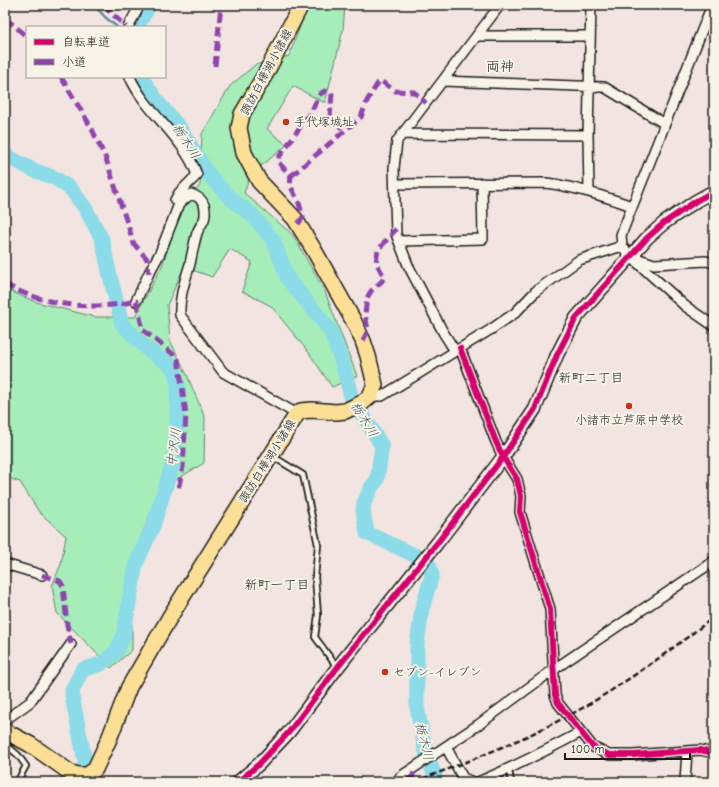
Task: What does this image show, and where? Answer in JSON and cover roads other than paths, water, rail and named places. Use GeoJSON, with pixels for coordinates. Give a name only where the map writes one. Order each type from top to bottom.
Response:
{"type":"FeatureCollection","features":[{"type":"Feature","properties":{"kind":"main road","name":"諏訪白樺湖小諸線"},"geometry":{"type":"LineString","coordinates":[[5,730],[31,745],[71,773],[88,775],[95,769],[109,739],[129,687],[171,615],[297,414],[301,411],[312,410],[345,412],[362,403],[370,396],[375,385],[363,342],[353,320],[295,219],[259,181],[244,153],[239,128],[242,114],[266,73],[301,5]]}},
{"type":"Feature","properties":{"kind":"street"},"geometry":{"type":"LineString","coordinates":[[129,26],[140,5]]}},
{"type":"Feature","properties":{"kind":"street"},"geometry":{"type":"LineString","coordinates":[[589,191],[588,135],[591,5]]}},
{"type":"Feature","properties":{"kind":"street"},"geometry":{"type":"LineString","coordinates":[[712,5],[621,235],[622,246],[630,256],[685,306],[714,326]]}},
{"type":"Feature","properties":{"kind":"street"},"geometry":{"type":"LineString","coordinates":[[496,6],[477,36],[397,141],[394,168],[396,234],[408,266],[417,283],[457,349],[496,442],[503,457],[517,479],[521,496],[520,512],[550,609],[555,695],[558,703],[593,748],[608,755],[633,755],[700,750],[714,753]]}},
{"type":"Feature","properties":{"kind":"street"},"geometry":{"type":"LineString","coordinates":[[477,36],[590,36]]}},
{"type":"Feature","properties":{"kind":"street"},"geometry":{"type":"LineString","coordinates":[[130,78],[146,103],[193,163],[197,175],[175,200],[180,204]]}},
{"type":"Feature","properties":{"kind":"street"},"geometry":{"type":"LineString","coordinates":[[443,81],[589,85],[604,87],[664,124]]}},
{"type":"Feature","properties":{"kind":"street"},"geometry":{"type":"LineString","coordinates":[[403,134],[588,135]]}},
{"type":"Feature","properties":{"kind":"street"},"geometry":{"type":"LineString","coordinates":[[399,241],[483,239],[482,183]]}},
{"type":"Feature","properties":{"kind":"street"},"geometry":{"type":"LineString","coordinates":[[395,184],[546,183],[564,185],[589,191],[632,206]]}},
{"type":"Feature","properties":{"kind":"street"},"geometry":{"type":"LineString","coordinates":[[238,782],[259,764],[289,732],[337,668],[410,575],[438,542],[503,457],[535,409],[557,355],[576,318],[647,238],[664,223],[714,191]]}},
{"type":"Feature","properties":{"kind":"street"},"geometry":{"type":"LineString","coordinates":[[136,301],[148,273],[160,254],[180,204],[190,194],[198,196],[202,200],[206,209],[205,221],[197,232],[179,304],[180,315],[222,372],[297,414]]}},
{"type":"Feature","properties":{"kind":"street"},"geometry":{"type":"LineString","coordinates":[[370,396],[382,396],[515,313],[536,291],[579,260],[622,246]]}},
{"type":"Feature","properties":{"kind":"street"},"geometry":{"type":"LineString","coordinates":[[630,256],[654,264],[706,261],[714,263]]}},
{"type":"Feature","properties":{"kind":"street"},"geometry":{"type":"LineString","coordinates":[[400,777],[420,765],[553,670],[714,561]]}},
{"type":"Feature","properties":{"kind":"street"},"geometry":{"type":"LineString","coordinates":[[5,564],[42,575]]}},
{"type":"Feature","properties":{"kind":"street"},"geometry":{"type":"LineString","coordinates":[[5,720],[30,702],[71,644]]}},
{"type":"Feature","properties":{"kind":"street"},"geometry":{"type":"LineString","coordinates":[[478,782],[508,770],[581,732]]}},
{"type":"Feature","properties":{"kind":"street"},"geometry":{"type":"LineString","coordinates":[[446,747],[463,778],[473,782]]}},
{"type":"Feature","properties":{"kind":"street"},"geometry":{"type":"LineString","coordinates":[[685,782],[687,751]]}},
{"type":"Feature","properties":{"kind":"lane"},"geometry":{"type":"LineString","coordinates":[[271,455],[302,475],[318,545],[315,577],[318,614],[315,637],[337,668]]}},
{"type":"Feature","properties":{"kind":"lane"},"geometry":{"type":"LineString","coordinates":[[5,744],[18,755],[26,766],[17,782]]}},
{"type":"Feature","properties":{"kind":"lane"},"geometry":{"type":"LineString","coordinates":[[508,770],[511,782]]}},
{"type":"Feature","properties":{"kind":"waterway"},"geometry":{"type":"LineString","coordinates":[[94,5],[116,26]]}},
{"type":"Feature","properties":{"kind":"waterway","name":"栃木川"},"geometry":{"type":"LineString","coordinates":[[137,26],[150,5]]}},
{"type":"Feature","properties":{"kind":"waterway","name":"栃木川"},"geometry":{"type":"LineString","coordinates":[[142,78],[157,101],[179,127],[208,174],[229,197],[253,216],[273,240],[288,279],[330,330],[342,362],[351,396],[382,446],[377,480],[372,486],[364,503],[363,511],[367,533],[427,561],[432,575],[422,609],[417,645],[417,707],[425,749],[437,782]]}},
{"type":"Feature","properties":{"kind":"waterway","name":"中沢川"},"geometry":{"type":"LineString","coordinates":[[5,155],[33,170],[55,178],[71,189],[85,208],[102,239],[122,324],[148,350],[173,367],[178,384],[176,441],[172,466],[153,526],[136,564],[123,637],[116,652],[101,664],[82,670],[72,691],[85,761],[82,782]]}},
{"type":"Feature","properties":{"kind":"tunnel"},"geometry":{"type":"LineString","coordinates":[[391,782],[400,777]]}},
{"type":"Feature","properties":{"kind":"railway"},"geometry":{"type":"LineString","coordinates":[[414,782],[498,749],[559,721],[614,689],[648,666],[714,617]]}},
{"type":"Feature","properties":{"kind":"place","name":"手代塚城址"},"geometry":{"type":"Point","coordinates":[286,122]}},
{"type":"Feature","properties":{"kind":"place","name":"小諸市立芦原中学校"},"geometry":{"type":"Point","coordinates":[629,406]}},
{"type":"Feature","properties":{"kind":"place","name":"セブン-イレブン"},"geometry":{"type":"Point","coordinates":[385,672]}},
{"type":"Feature","properties":{"kind":"district","name":"両神"},"geometry":{"type":"Point","coordinates":[500,66]}},
{"type":"Feature","properties":{"kind":"district","name":"新町二丁目"},"geometry":{"type":"Point","coordinates":[591,377]}},
{"type":"Feature","properties":{"kind":"district","name":"新町一丁目"},"geometry":{"type":"Point","coordinates":[277,584]}}]}
